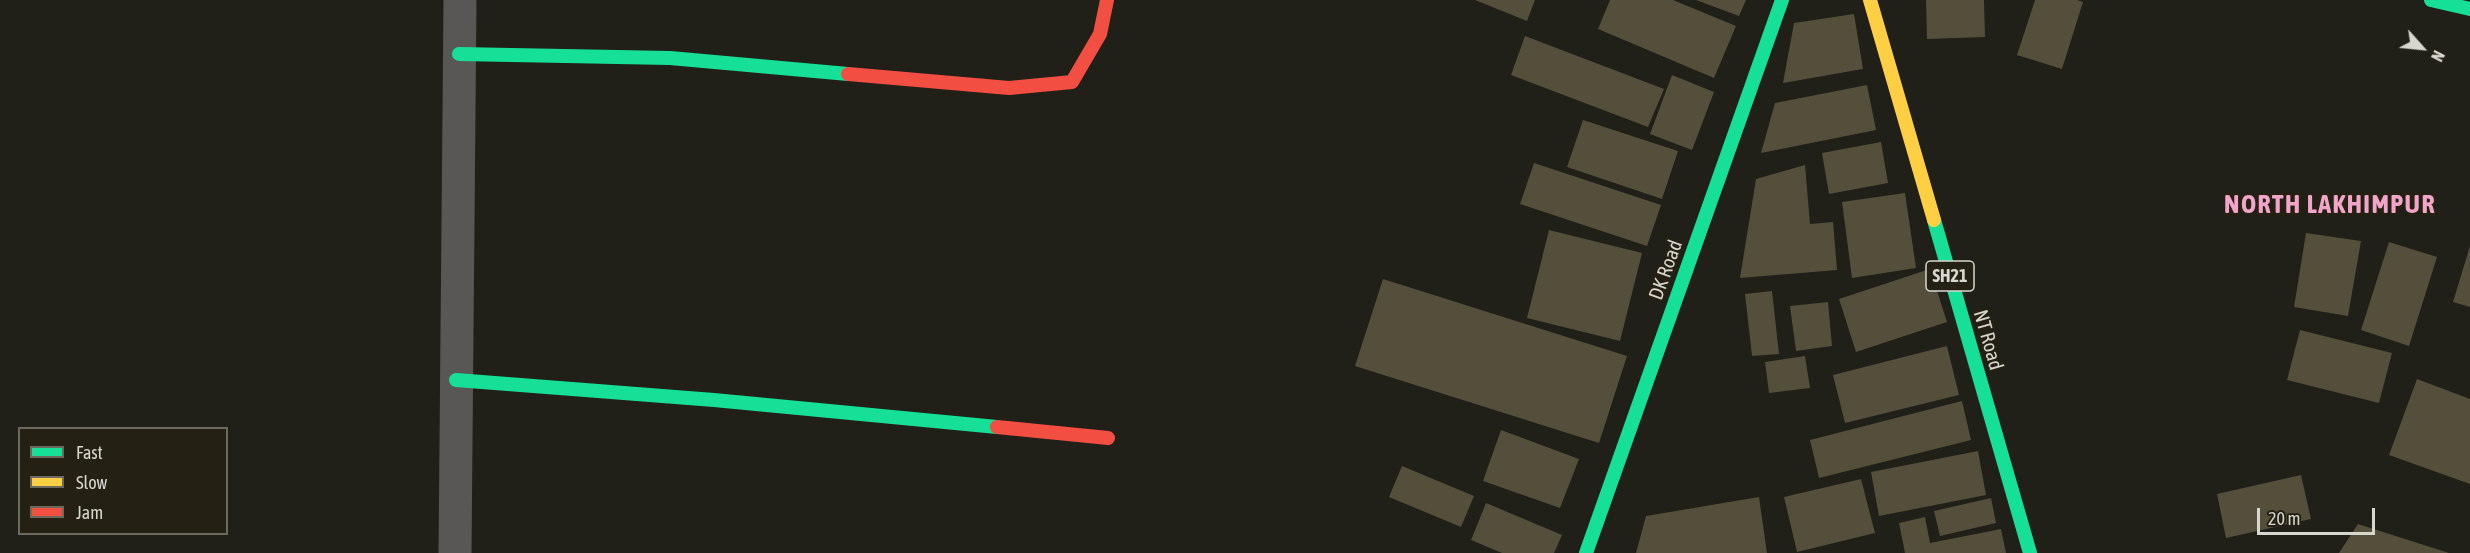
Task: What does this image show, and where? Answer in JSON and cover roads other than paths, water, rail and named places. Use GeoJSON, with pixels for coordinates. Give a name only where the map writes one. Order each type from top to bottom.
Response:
{"type":"FeatureCollection","features":[{"type":"Feature","properties":{"kind":"street"},"geometry":{"type":"LineString","coordinates":[[455,553],[460,0]]}},
{"type":"Feature","properties":{"kind":"street"},"geometry":{"type":"LineString","coordinates":[[459,54],[670,58],[1009,88],[1072,82],[1100,34],[1107,0]]}},
{"type":"Feature","properties":{"kind":"street","name":"DK Road"},"geometry":{"type":"LineString","coordinates":[[1586,553],[1782,0]]}},
{"type":"Feature","properties":{"kind":"street","name":"NT Road"},"geometry":{"type":"LineString","coordinates":[[1870,0],[2030,553]]}},
{"type":"Feature","properties":{"kind":"street"},"geometry":{"type":"LineString","coordinates":[[2432,0],[2470,9]]}},
{"type":"Feature","properties":{"kind":"street"},"geometry":{"type":"LineString","coordinates":[[456,380],[726,401],[1108,438]]}},
{"type":"Feature","properties":{"kind":"district","name":"NORTH LAKHIMPUR"},"geometry":{"type":"Point","coordinates":[2330,205]}}]}
